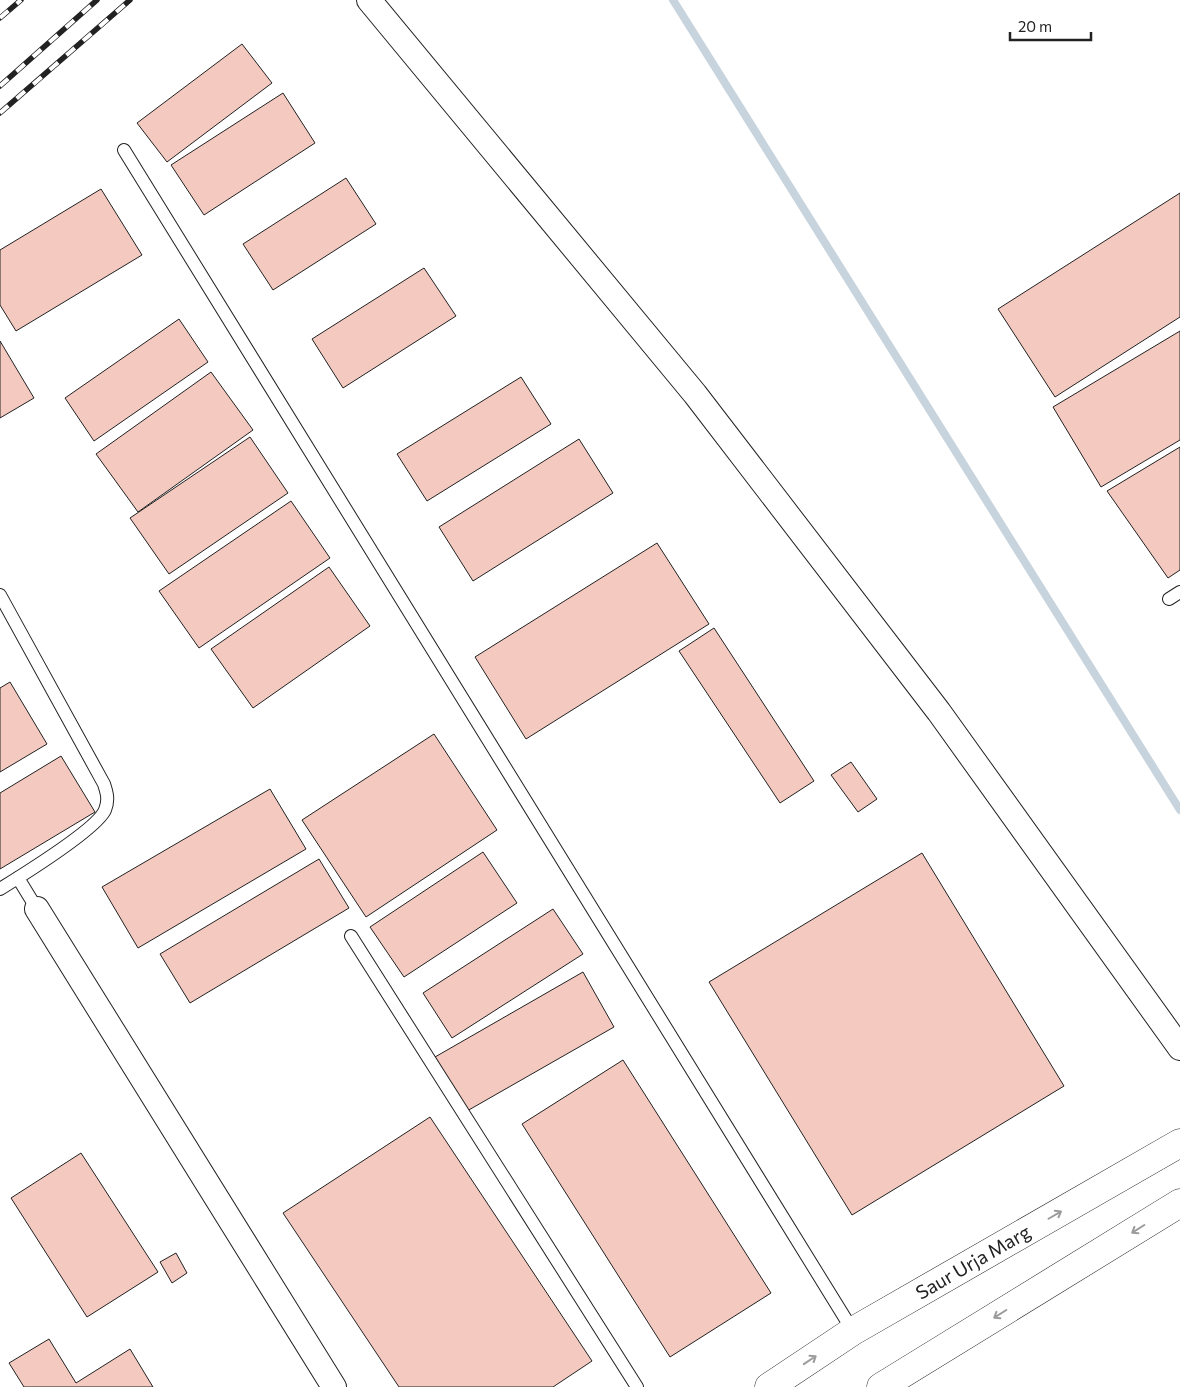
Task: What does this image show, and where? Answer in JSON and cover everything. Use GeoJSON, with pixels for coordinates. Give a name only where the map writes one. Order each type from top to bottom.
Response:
{"type":"FeatureCollection","features":[{"type":"Feature","properties":{"kind":"street"},"geometry":{"type":"LineString","coordinates":[[369,0],[694,394],[939,712],[1180,1048]]}},
{"type":"Feature","properties":{"kind":"street"},"geometry":{"type":"LineString","coordinates":[[37,909],[334,1387]]}},
{"type":"Feature","properties":{"kind":"street","name":"Saur Urja Marg"},"geometry":{"type":"LineString","coordinates":[[769,1387],[853,1331],[1180,1143]]}},
{"type":"Feature","properties":{"kind":"street"},"geometry":{"type":"LineString","coordinates":[[881,1387],[1180,1203]]}},
{"type":"Feature","properties":{"kind":"lane"},"geometry":{"type":"LineString","coordinates":[[124,150],[853,1331]]}},
{"type":"Feature","properties":{"kind":"lane"},"geometry":{"type":"LineString","coordinates":[[1169,599],[1180,592]]}},
{"type":"Feature","properties":{"kind":"lane"},"geometry":{"type":"LineString","coordinates":[[0,595],[104,784],[108,798],[105,812],[92,827],[0,889]]}},
{"type":"Feature","properties":{"kind":"lane"},"geometry":{"type":"LineString","coordinates":[[18,878],[37,909]]}},
{"type":"Feature","properties":{"kind":"lane"},"geometry":{"type":"LineString","coordinates":[[351,936],[637,1387]]}},
{"type":"Feature","properties":{"kind":"building"},"geometry":{"type":"Polygon","coordinates":[[[242,44],[272,83],[167,162],[137,123],[242,44]]]}},
{"type":"Feature","properties":{"kind":"building"},"geometry":{"type":"Polygon","coordinates":[[[283,93],[315,143],[204,215],[171,165],[283,93]]]}},
{"type":"Feature","properties":{"kind":"building"},"geometry":{"type":"Polygon","coordinates":[[[346,178],[376,224],[273,290],[243,244],[346,178]]]}},
{"type":"Feature","properties":{"kind":"building"},"geometry":{"type":"Polygon","coordinates":[[[101,189],[142,255],[16,331],[0,305],[0,250],[101,189]]]}},
{"type":"Feature","properties":{"kind":"building"},"geometry":{"type":"Polygon","coordinates":[[[1180,193],[1180,317],[1055,397],[998,309],[1180,193]]]}},
{"type":"Feature","properties":{"kind":"building"},"geometry":{"type":"Polygon","coordinates":[[[424,268],[456,316],[343,388],[312,339],[424,268]]]}},
{"type":"Feature","properties":{"kind":"building"},"geometry":{"type":"Polygon","coordinates":[[[179,319],[208,362],[94,441],[65,398],[179,319]]]}},
{"type":"Feature","properties":{"kind":"building"},"geometry":{"type":"Polygon","coordinates":[[[1180,331],[1180,440],[1101,487],[1053,407],[1180,331]]]}},
{"type":"Feature","properties":{"kind":"building"},"geometry":{"type":"Polygon","coordinates":[[[0,341],[34,398],[0,418],[0,341]]]}},
{"type":"Feature","properties":{"kind":"building"},"geometry":{"type":"Polygon","coordinates":[[[211,372],[253,430],[138,512],[96,454],[211,372]]]}},
{"type":"Feature","properties":{"kind":"building"},"geometry":{"type":"Polygon","coordinates":[[[521,377],[551,424],[427,501],[397,454],[521,377]]]}},
{"type":"Feature","properties":{"kind":"building"},"geometry":{"type":"Polygon","coordinates":[[[250,437],[288,493],[169,574],[130,518],[250,437]]]}},
{"type":"Feature","properties":{"kind":"building"},"geometry":{"type":"Polygon","coordinates":[[[579,439],[613,493],[473,581],[439,527],[579,439]]]}},
{"type":"Feature","properties":{"kind":"building"},"geometry":{"type":"Polygon","coordinates":[[[1180,447],[1180,570],[1168,578],[1107,491],[1180,447]]]}},
{"type":"Feature","properties":{"kind":"building"},"geometry":{"type":"Polygon","coordinates":[[[291,501],[330,558],[199,648],[159,591],[291,501]]]}},
{"type":"Feature","properties":{"kind":"building"},"geometry":{"type":"Polygon","coordinates":[[[657,543],[709,624],[526,739],[475,657],[657,543]]]}},
{"type":"Feature","properties":{"kind":"building"},"geometry":{"type":"Polygon","coordinates":[[[329,567],[370,626],[253,708],[211,649],[329,567]]]}},
{"type":"Feature","properties":{"kind":"building"},"geometry":{"type":"Polygon","coordinates":[[[714,628],[814,781],[780,803],[679,651],[714,628]]]}},
{"type":"Feature","properties":{"kind":"building"},"geometry":{"type":"Polygon","coordinates":[[[10,682],[47,744],[0,772],[0,688],[10,682]]]}},
{"type":"Feature","properties":{"kind":"building"},"geometry":{"type":"Polygon","coordinates":[[[434,734],[497,830],[366,917],[302,820],[434,734]]]}},
{"type":"Feature","properties":{"kind":"building"},"geometry":{"type":"Polygon","coordinates":[[[61,756],[95,812],[0,869],[0,793],[61,756]]]}},
{"type":"Feature","properties":{"kind":"building"},"geometry":{"type":"Polygon","coordinates":[[[851,762],[877,799],[858,812],[831,775],[851,762]]]}},
{"type":"Feature","properties":{"kind":"building"},"geometry":{"type":"Polygon","coordinates":[[[270,789],[306,849],[138,948],[102,887],[270,789]]]}},
{"type":"Feature","properties":{"kind":"building"},"geometry":{"type":"Polygon","coordinates":[[[483,852],[517,903],[404,977],[370,927],[483,852]]]}},
{"type":"Feature","properties":{"kind":"building"},"geometry":{"type":"Polygon","coordinates":[[[922,853],[1064,1086],[852,1215],[709,982],[922,853]]]}},
{"type":"Feature","properties":{"kind":"building"},"geometry":{"type":"Polygon","coordinates":[[[319,859],[349,908],[190,1003],[160,954],[319,859]]]}},
{"type":"Feature","properties":{"kind":"building"},"geometry":{"type":"Polygon","coordinates":[[[553,909],[583,954],[452,1038],[423,993],[553,909]]]}},
{"type":"Feature","properties":{"kind":"building"},"geometry":{"type":"Polygon","coordinates":[[[583,972],[614,1027],[467,1111],[435,1057],[583,972]]]}},
{"type":"Feature","properties":{"kind":"building"},"geometry":{"type":"Polygon","coordinates":[[[623,1060],[771,1293],[670,1357],[522,1124],[623,1060]]]}},
{"type":"Feature","properties":{"kind":"building"},"geometry":{"type":"Polygon","coordinates":[[[430,1117],[592,1361],[553,1387],[399,1387],[283,1213],[430,1117]]]}},
{"type":"Feature","properties":{"kind":"building"},"geometry":{"type":"Polygon","coordinates":[[[81,1153],[158,1272],[87,1317],[11,1198],[81,1153]]]}},
{"type":"Feature","properties":{"kind":"building"},"geometry":{"type":"Polygon","coordinates":[[[176,1253],[187,1273],[172,1283],[160,1262],[176,1253]]]}},
{"type":"Feature","properties":{"kind":"building"},"geometry":{"type":"Polygon","coordinates":[[[49,1339],[76,1383],[130,1349],[153,1387],[24,1387],[9,1363],[49,1339]]]}},
{"type":"Feature","properties":{"kind":"waterway"},"geometry":{"type":"LineString","coordinates":[[673,0],[1180,810]]}},
{"type":"Feature","properties":{"kind":"railway"},"geometry":{"type":"LineString","coordinates":[[0,18],[21,0]]}},
{"type":"Feature","properties":{"kind":"railway"},"geometry":{"type":"LineString","coordinates":[[0,86],[97,0]]}},
{"type":"Feature","properties":{"kind":"railway"},"geometry":{"type":"LineString","coordinates":[[0,113],[130,0]]}}]}
